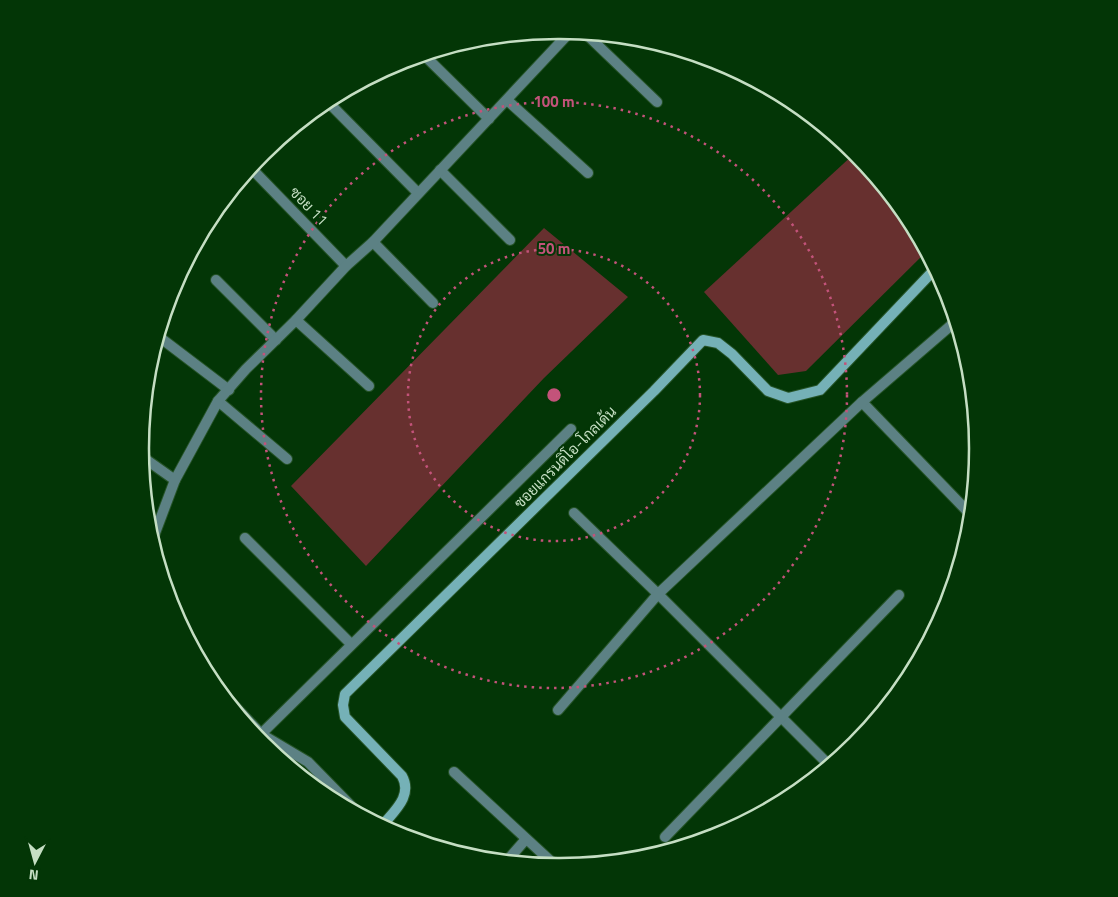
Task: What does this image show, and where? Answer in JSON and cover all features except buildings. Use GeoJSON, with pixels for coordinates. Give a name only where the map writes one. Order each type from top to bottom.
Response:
{"type":"FeatureCollection","features":[{"type":"Feature","properties":{"kind":"street"},"geometry":{"type":"LineString","coordinates":[[157,528],[175,480],[218,401],[246,369],[296,320],[346,266],[373,242],[563,39]]}},
{"type":"Feature","properties":{"kind":"street"},"geometry":{"type":"LineString","coordinates":[[594,41],[657,102]]}},
{"type":"Feature","properties":{"kind":"street"},"geometry":{"type":"LineString","coordinates":[[429,60],[489,119]]}},
{"type":"Feature","properties":{"kind":"street"},"geometry":{"type":"LineString","coordinates":[[507,100],[588,173]]}},
{"type":"Feature","properties":{"kind":"street"},"geometry":{"type":"LineString","coordinates":[[333,107],[418,193]]}},
{"type":"Feature","properties":{"kind":"street"},"geometry":{"type":"LineString","coordinates":[[440,170],[510,240]]}},
{"type":"Feature","properties":{"kind":"street","name":"ซอย 11"},"geometry":{"type":"LineString","coordinates":[[256,173],[346,266]]}},
{"type":"Feature","properties":{"kind":"street"},"geometry":{"type":"LineString","coordinates":[[373,242],[433,304]]}},
{"type":"Feature","properties":{"kind":"street","name":"ซอยแกรนดิโอ-โกลเด้น"},"geometry":{"type":"LineString","coordinates":[[387,820],[404,799],[406,794],[405,782],[402,776],[345,717],[342,705],[345,694],[654,391],[703,340],[718,343],[732,354],[768,391],[788,398],[820,390],[930,275]]}},
{"type":"Feature","properties":{"kind":"street"},"geometry":{"type":"LineString","coordinates":[[216,280],[276,340]]}},
{"type":"Feature","properties":{"kind":"street"},"geometry":{"type":"LineString","coordinates":[[296,320],[369,386]]}},
{"type":"Feature","properties":{"kind":"street"},"geometry":{"type":"LineString","coordinates":[[558,710],[658,594],[862,402],[950,326]]}},
{"type":"Feature","properties":{"kind":"street"},"geometry":{"type":"LineString","coordinates":[[164,340],[229,390]]}},
{"type":"Feature","properties":{"kind":"street"},"geometry":{"type":"LineString","coordinates":[[218,401],[287,458]]}},
{"type":"Feature","properties":{"kind":"street"},"geometry":{"type":"LineString","coordinates":[[862,402],[964,508]]}},
{"type":"Feature","properties":{"kind":"street"},"geometry":{"type":"LineString","coordinates":[[263,732],[571,428]]}},
{"type":"Feature","properties":{"kind":"street"},"geometry":{"type":"LineString","coordinates":[[150,462],[175,480]]}},
{"type":"Feature","properties":{"kind":"street"},"geometry":{"type":"LineString","coordinates":[[574,513],[825,760]]}},
{"type":"Feature","properties":{"kind":"street"},"geometry":{"type":"LineString","coordinates":[[245,538],[352,644]]}},
{"type":"Feature","properties":{"kind":"street"},"geometry":{"type":"LineString","coordinates":[[665,837],[899,595]]}},
{"type":"Feature","properties":{"kind":"street"},"geometry":{"type":"LineString","coordinates":[[277,745],[308,762],[340,794]]}},
{"type":"Feature","properties":{"kind":"street"},"geometry":{"type":"LineString","coordinates":[[454,772],[547,858]]}},
{"type":"Feature","properties":{"kind":"street"},"geometry":{"type":"LineString","coordinates":[[512,855],[526,839]]}},
{"type":"Feature","properties":{"kind":"shaded area"},"geometry":{"type":"Polygon","coordinates":[[[849,159],[884,199],[900,221],[921,257],[806,371],[778,375],[704,292],[849,159]]]}},
{"type":"Feature","properties":{"kind":"shaded area"},"geometry":{"type":"Polygon","coordinates":[[[544,228],[628,297],[544,378],[366,566],[291,486],[544,228]]]}}]}
